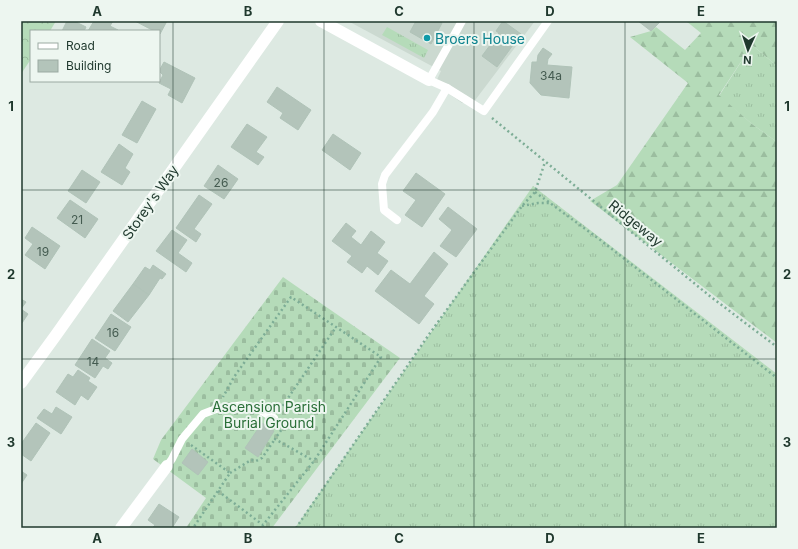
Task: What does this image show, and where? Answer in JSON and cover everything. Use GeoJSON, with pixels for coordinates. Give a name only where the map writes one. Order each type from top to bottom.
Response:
{"type":"FeatureCollection","features":[{"type":"Feature","properties":{"kind":"street","name":"Storey's Way"},"geometry":{"type":"LineString","coordinates":[[21,383],[278,21]]}},
{"type":"Feature","properties":{"kind":"street"},"geometry":{"type":"LineString","coordinates":[[326,22],[429,80]]}},
{"type":"Feature","properties":{"kind":"street"},"geometry":{"type":"LineString","coordinates":[[121,528],[167,466]]}},
{"type":"Feature","properties":{"kind":"lane"},"geometry":{"type":"LineString","coordinates":[[462,21],[429,80],[447,88],[484,111],[548,21]]}},
{"type":"Feature","properties":{"kind":"lane"},"geometry":{"type":"LineString","coordinates":[[397,220],[384,210],[382,184],[386,175],[432,112],[447,88]]}},
{"type":"Feature","properties":{"kind":"lane"},"geometry":{"type":"LineString","coordinates":[[167,466],[182,439],[203,414],[216,409],[244,405],[256,408],[274,418]]}},
{"type":"Feature","properties":{"kind":"path","name":"Ridgeway"},"geometry":{"type":"LineString","coordinates":[[484,111],[712,297],[777,347]]}},
{"type":"Feature","properties":{"kind":"path"},"geometry":{"type":"LineString","coordinates":[[296,528],[430,333],[522,206],[535,192],[545,162]]}},
{"type":"Feature","properties":{"kind":"path"},"geometry":{"type":"LineString","coordinates":[[535,192],[599,239],[777,378]]}},
{"type":"Feature","properties":{"kind":"path"},"geometry":{"type":"LineString","coordinates":[[522,206],[538,203],[550,203]]}},
{"type":"Feature","properties":{"kind":"path"},"geometry":{"type":"LineString","coordinates":[[216,409],[234,377],[292,297],[381,357],[314,461],[263,525],[218,491]]}},
{"type":"Feature","properties":{"kind":"path"},"geometry":{"type":"LineString","coordinates":[[193,528],[230,473],[251,460],[256,461],[262,458],[284,425],[274,418],[336,327]]}},
{"type":"Feature","properties":{"kind":"path"},"geometry":{"type":"LineString","coordinates":[[182,439],[230,473]]}},
{"type":"Feature","properties":{"kind":"path"},"geometry":{"type":"LineString","coordinates":[[275,439],[314,461]]}},
{"type":"Feature","properties":{"kind":"shaded area"},"geometry":{"type":"Polygon","coordinates":[[[348,21],[535,21],[473,103],[462,103],[435,84],[441,71],[348,21]]]}},
{"type":"Feature","properties":{"kind":"green space"},"geometry":{"type":"Polygon","coordinates":[[[21,21],[56,21],[51,30],[30,30],[30,60],[21,74],[21,21]]]}},
{"type":"Feature","properties":{"kind":"green space"},"geometry":{"type":"Polygon","coordinates":[[[686,21],[777,21],[777,66],[752,45],[719,95],[752,124],[777,142],[777,343],[590,201],[617,185],[688,83],[630,37],[651,31],[656,27],[685,50],[701,33],[686,21]]]}},
{"type":"Feature","properties":{"kind":"green space"},"geometry":{"type":"Polygon","coordinates":[[[387,27],[428,50],[424,58],[382,35],[387,27]]]}},
{"type":"Feature","properties":{"kind":"green space"},"geometry":{"type":"Polygon","coordinates":[[[752,45],[777,66],[777,142],[752,124],[719,96],[752,45]]]}},
{"type":"Feature","properties":{"kind":"green space"},"geometry":{"type":"Polygon","coordinates":[[[533,186],[777,374],[777,528],[295,528],[533,186]]]}},
{"type":"Feature","properties":{"kind":"green space","name":"Ascension Parish Burial Ground"},"geometry":{"type":"Polygon","coordinates":[[[283,277],[400,358],[272,528],[186,528],[206,498],[153,459],[161,440],[283,277]]]}},
{"type":"Feature","properties":{"kind":"building"},"geometry":{"type":"Polygon","coordinates":[[[67,21],[74,21],[86,27],[84,30],[62,30],[67,21]]]}},
{"type":"Feature","properties":{"kind":"building"},"geometry":{"type":"Polygon","coordinates":[[[94,21],[113,21],[110,26],[118,30],[89,30],[94,21]]]}},
{"type":"Feature","properties":{"kind":"building"},"geometry":{"type":"Polygon","coordinates":[[[135,21],[167,21],[160,34],[160,30],[152,30],[135,21]]]}},
{"type":"Feature","properties":{"kind":"building","name":"Broers House"},"geometry":{"type":"Polygon","coordinates":[[[416,21],[439,21],[442,23],[431,44],[410,32],[416,21]]]}},
{"type":"Feature","properties":{"kind":"building"},"geometry":{"type":"Polygon","coordinates":[[[503,21],[521,34],[497,67],[482,56],[499,33],[496,31],[503,21]]]}},
{"type":"Feature","properties":{"kind":"building"},"geometry":{"type":"Polygon","coordinates":[[[638,21],[661,21],[651,31],[638,21]]]}},
{"type":"Feature","properties":{"kind":"building"},"geometry":{"type":"Polygon","coordinates":[[[543,48],[552,54],[548,59],[547,65],[572,67],[569,98],[541,95],[530,83],[532,62],[537,62],[538,55],[543,48]]]}},
{"type":"Feature","properties":{"kind":"building"},"geometry":{"type":"Polygon","coordinates":[[[164,62],[195,78],[182,103],[168,95],[171,89],[159,83],[163,75],[160,72],[164,62]]]}},
{"type":"Feature","properties":{"kind":"building"},"geometry":{"type":"Polygon","coordinates":[[[277,87],[311,110],[298,130],[280,118],[283,113],[267,102],[277,87]]]}},
{"type":"Feature","properties":{"kind":"building"},"geometry":{"type":"Polygon","coordinates":[[[142,101],[156,109],[137,143],[122,135],[142,101]]]}},
{"type":"Feature","properties":{"kind":"building"},"geometry":{"type":"Polygon","coordinates":[[[247,124],[267,137],[256,152],[264,157],[258,165],[231,147],[247,124]]]}},
{"type":"Feature","properties":{"kind":"building"},"geometry":{"type":"Polygon","coordinates":[[[333,134],[361,153],[350,170],[322,150],[333,134]]]}},
{"type":"Feature","properties":{"kind":"building"},"geometry":{"type":"Polygon","coordinates":[[[119,144],[133,154],[125,168],[130,172],[122,185],[101,172],[119,144]]]}},
{"type":"Feature","properties":{"kind":"building"},"geometry":{"type":"Polygon","coordinates":[[[218,165],[238,179],[224,199],[204,186],[218,165]]]}},
{"type":"Feature","properties":{"kind":"building"},"geometry":{"type":"Polygon","coordinates":[[[82,170],[100,182],[86,203],[68,191],[82,170]]]}},
{"type":"Feature","properties":{"kind":"building"},"geometry":{"type":"Polygon","coordinates":[[[416,173],[445,194],[422,227],[405,215],[416,200],[403,191],[416,173]]]}},
{"type":"Feature","properties":{"kind":"building"},"geometry":{"type":"Polygon","coordinates":[[[199,195],[212,204],[194,229],[201,234],[196,242],[176,228],[199,195]]]}},
{"type":"Feature","properties":{"kind":"building"},"geometry":{"type":"Polygon","coordinates":[[[70,200],[98,219],[85,238],[57,218],[70,200]]]}},
{"type":"Feature","properties":{"kind":"building"},"geometry":{"type":"Polygon","coordinates":[[[448,207],[477,229],[456,257],[440,246],[452,230],[439,219],[448,207]]]}},
{"type":"Feature","properties":{"kind":"building"},"geometry":{"type":"Polygon","coordinates":[[[346,223],[356,231],[351,237],[361,245],[371,231],[385,242],[377,253],[388,261],[378,275],[367,266],[362,273],[347,262],[352,256],[332,241],[346,223]]]}},
{"type":"Feature","properties":{"kind":"building"},"geometry":{"type":"Polygon","coordinates":[[[32,227],[60,246],[45,269],[25,255],[33,244],[25,238],[32,227]]]}},
{"type":"Feature","properties":{"kind":"building"},"geometry":{"type":"Polygon","coordinates":[[[172,230],[187,240],[178,253],[192,263],[186,272],[156,251],[172,230]]]}},
{"type":"Feature","properties":{"kind":"building"},"geometry":{"type":"Polygon","coordinates":[[[434,252],[448,264],[424,296],[434,304],[419,324],[375,291],[391,270],[410,284],[434,252]]]}},
{"type":"Feature","properties":{"kind":"building"},"geometry":{"type":"Polygon","coordinates":[[[153,265],[166,274],[162,279],[160,278],[149,295],[133,284],[145,267],[150,270],[153,265]]]}},
{"type":"Feature","properties":{"kind":"building"},"geometry":{"type":"Polygon","coordinates":[[[133,284],[149,295],[128,322],[113,311],[133,284]]]}},
{"type":"Feature","properties":{"kind":"building"},"geometry":{"type":"Polygon","coordinates":[[[21,299],[26,302],[21,309],[21,299]]]}},
{"type":"Feature","properties":{"kind":"building"},"geometry":{"type":"Polygon","coordinates":[[[21,309],[28,314],[22,323],[21,322],[21,309]]]}},
{"type":"Feature","properties":{"kind":"building"},"geometry":{"type":"Polygon","coordinates":[[[111,314],[131,327],[115,351],[95,338],[111,314]]]}},
{"type":"Feature","properties":{"kind":"building"},"geometry":{"type":"Polygon","coordinates":[[[92,339],[110,351],[105,358],[112,363],[108,369],[103,366],[95,378],[75,365],[92,339]]]}},
{"type":"Feature","properties":{"kind":"building"},"geometry":{"type":"Polygon","coordinates":[[[78,370],[90,378],[88,381],[97,387],[88,400],[81,395],[75,405],[56,392],[68,374],[73,377],[78,370]]]}},
{"type":"Feature","properties":{"kind":"building"},"geometry":{"type":"Polygon","coordinates":[[[56,407],[72,417],[61,434],[37,418],[44,409],[52,414],[56,407]]]}},
{"type":"Feature","properties":{"kind":"building"},"geometry":{"type":"Polygon","coordinates":[[[36,423],[50,433],[31,461],[21,454],[21,444],[36,423]]]}},
{"type":"Feature","properties":{"kind":"building"},"geometry":{"type":"Polygon","coordinates":[[[262,423],[274,431],[258,457],[245,448],[262,423]]]}},
{"type":"Feature","properties":{"kind":"building"},"geometry":{"type":"Polygon","coordinates":[[[192,449],[208,462],[198,475],[182,463],[192,449]]]}},
{"type":"Feature","properties":{"kind":"building"},"geometry":{"type":"Polygon","coordinates":[[[21,471],[27,475],[21,484],[21,471]]]}},
{"type":"Feature","properties":{"kind":"building"},"geometry":{"type":"Polygon","coordinates":[[[159,504],[179,517],[172,528],[152,528],[155,525],[148,520],[159,504]]]}},
{"type":"Feature","properties":{"kind":"place","name":"Broers House"},"geometry":{"type":"Point","coordinates":[427,38]}}]}
